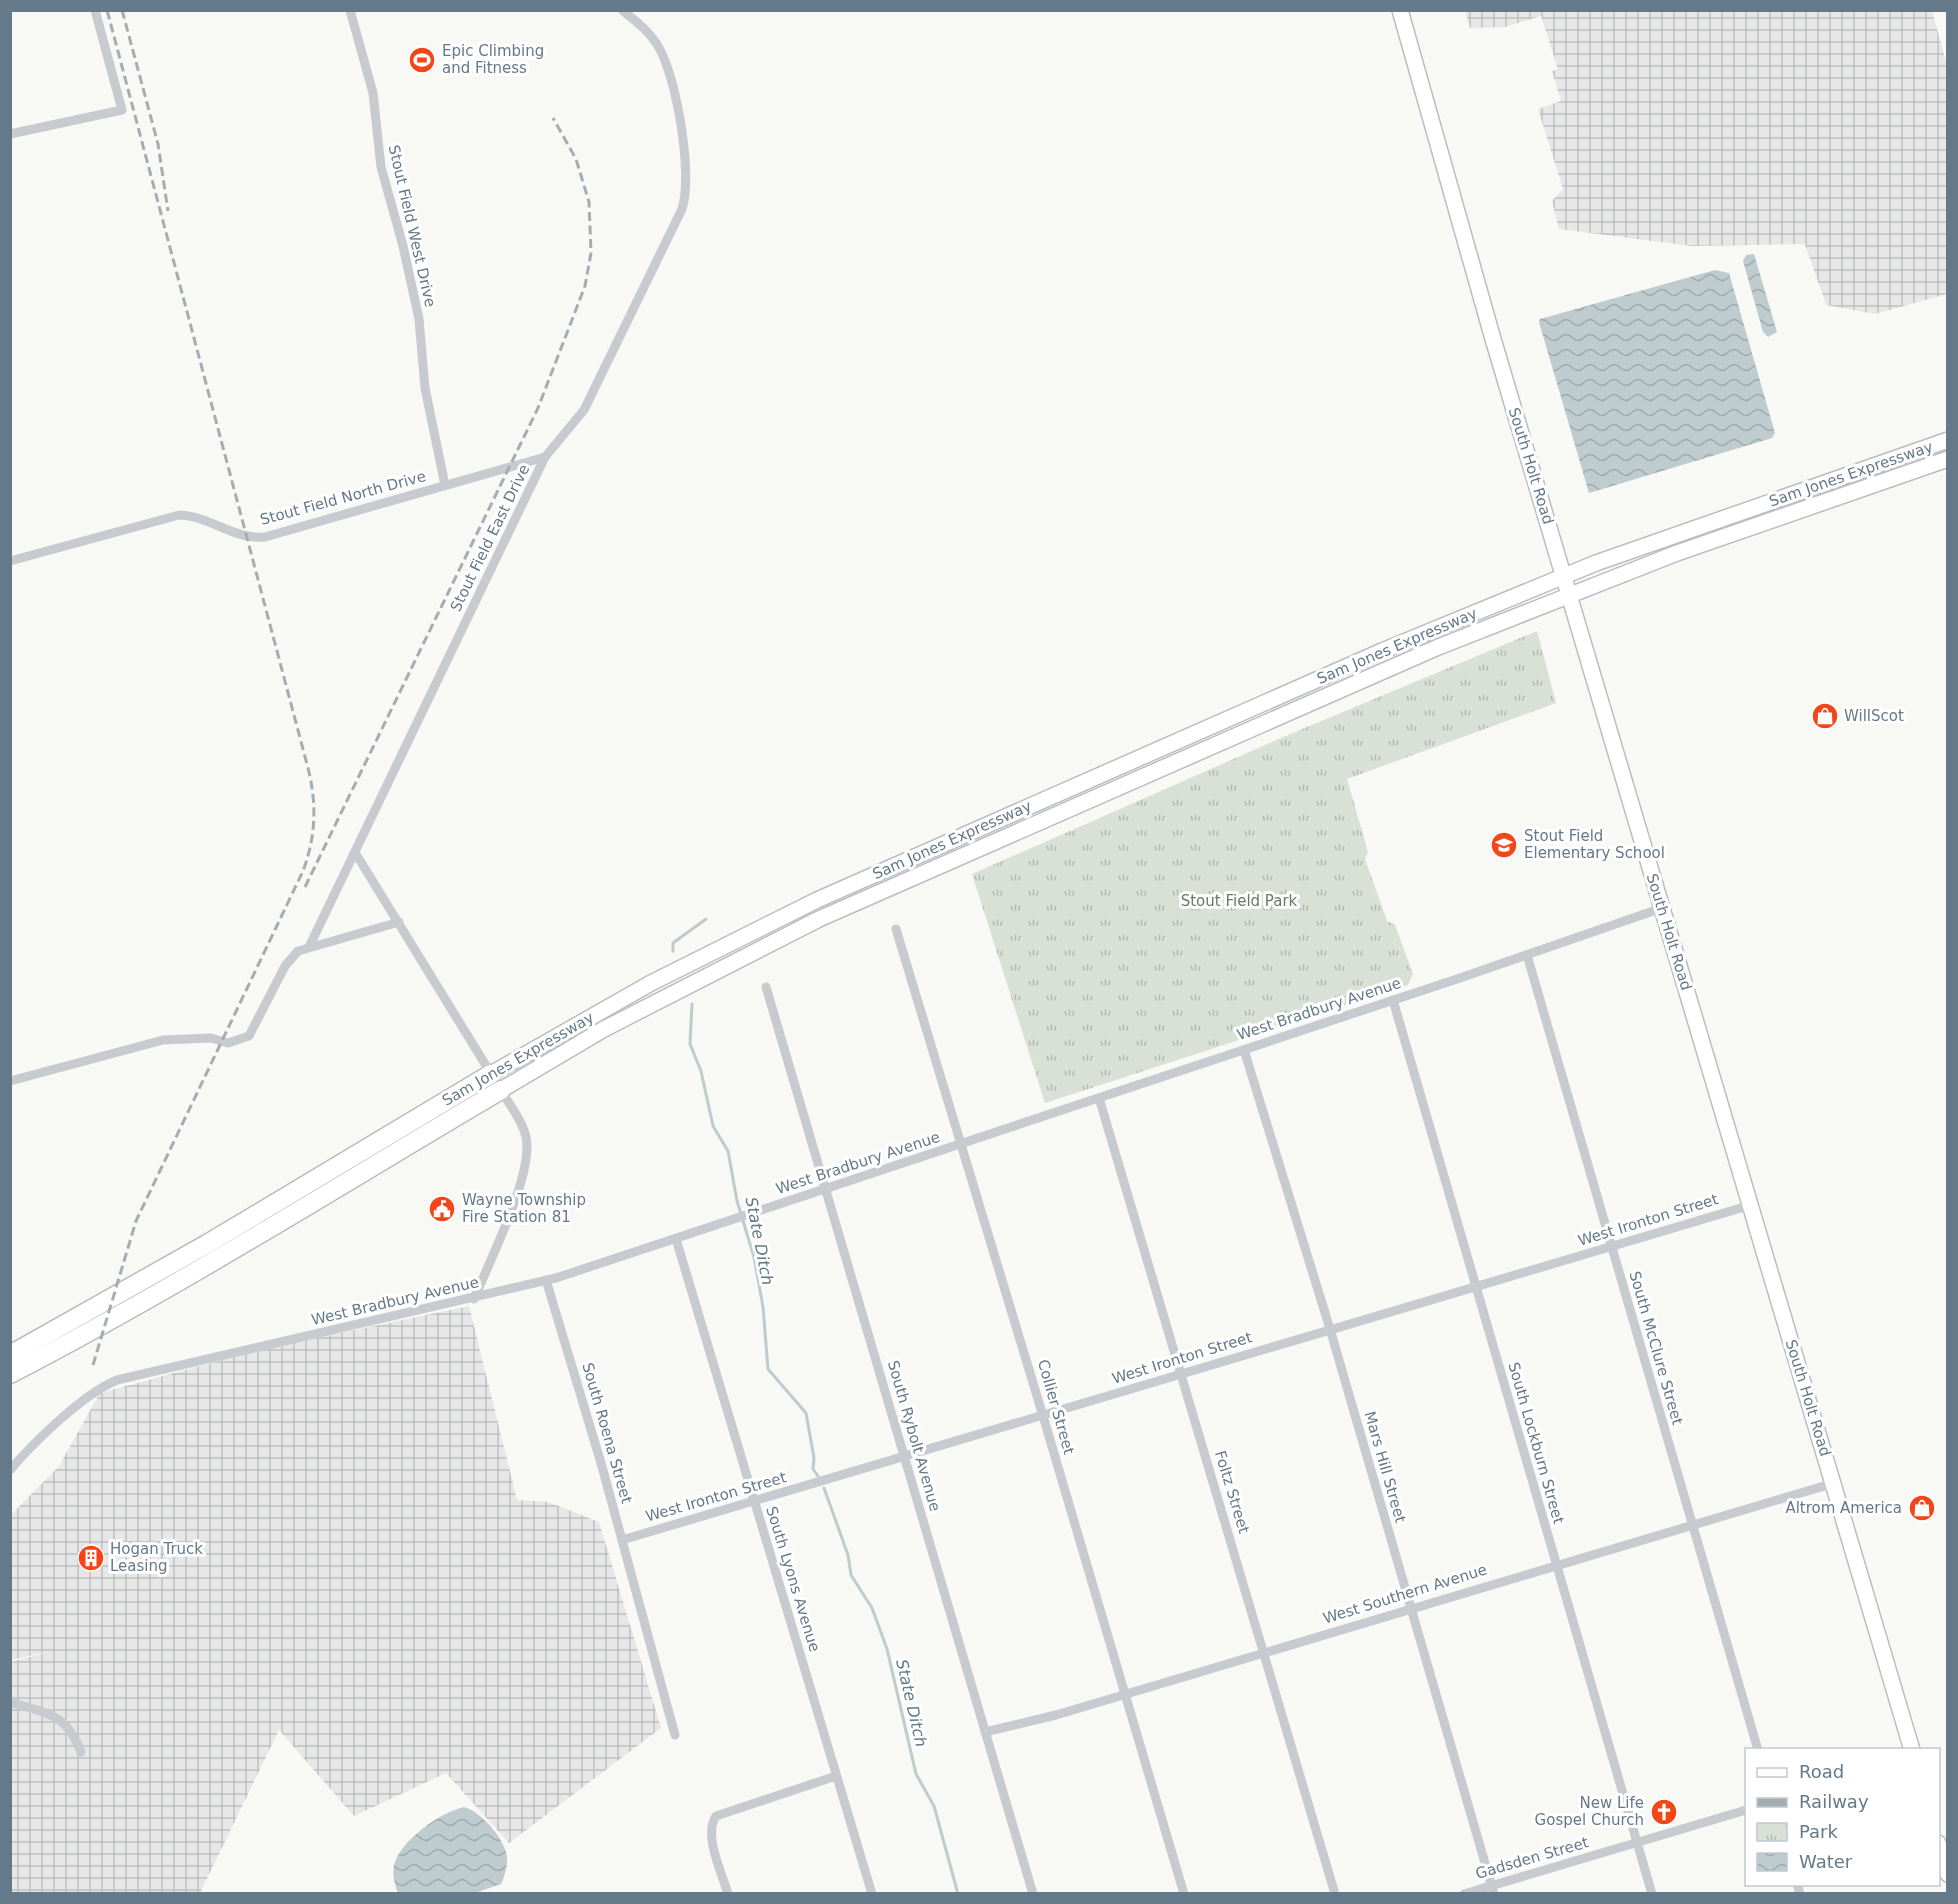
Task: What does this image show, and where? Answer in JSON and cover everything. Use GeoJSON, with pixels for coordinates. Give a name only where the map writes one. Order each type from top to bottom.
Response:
{"type":"FeatureCollection","features":[{"type":"Feature","properties":{"kind":"highway","name":"Sam Jones Expressway"},"geometry":{"type":"LineString","coordinates":[[10,1374],[195,1273],[496,1082]]}},
{"type":"Feature","properties":{"kind":"highway","name":"Sam Jones Expressway"},"geometry":{"type":"LineString","coordinates":[[10,1355],[496,1082]]}},
{"type":"Feature","properties":{"kind":"highway"},"geometry":{"type":"LineString","coordinates":[[10,1384],[68,1344]]}},
{"type":"Feature","properties":{"kind":"main road","name":"South Holt Road"},"geometry":{"type":"LineString","coordinates":[[1400,10],[1569,594],[1912,1748]]}},
{"type":"Feature","properties":{"kind":"main road","name":"Sam Jones Expressway"},"geometry":{"type":"LineString","coordinates":[[496,1082],[651,983],[817,900],[1382,651],[1564,576],[1690,529],[1947,440]]}},
{"type":"Feature","properties":{"kind":"main road","name":"Sam Jones Expressway"},"geometry":{"type":"LineString","coordinates":[[496,1082],[819,919],[1425,652],[1569,594],[1705,543],[1947,459]]}},
{"type":"Feature","properties":{"kind":"main road"},"geometry":{"type":"LineString","coordinates":[[1940,1850],[1947,1874]]}},
{"type":"Feature","properties":{"kind":"street"},"geometry":{"type":"LineString","coordinates":[[10,134],[122,110],[95,10]]}},
{"type":"Feature","properties":{"kind":"street","name":"Stout Field West Drive"},"geometry":{"type":"LineString","coordinates":[[350,10],[373,93],[381,167],[405,254],[419,319],[425,388],[446,486]]}},
{"type":"Feature","properties":{"kind":"street","name":"Stout Field East Drive"},"geometry":{"type":"LineString","coordinates":[[309,946],[356,854],[545,457],[584,410],[678,218],[685,196],[687,170],[670,73],[653,39],[645,29],[622,10]]}},
{"type":"Feature","properties":{"kind":"street","name":"Stout Field North Drive"},"geometry":{"type":"LineString","coordinates":[[10,561],[179,515],[203,519],[247,537],[265,537],[545,457]]}},
{"type":"Feature","properties":{"kind":"street"},"geometry":{"type":"LineString","coordinates":[[356,854],[523,1129],[526,1151],[514,1200],[474,1299]]}},
{"type":"Feature","properties":{"kind":"street","name":"West Bradbury Avenue"},"geometry":{"type":"LineString","coordinates":[[10,1470],[36,1442],[82,1403],[117,1380],[474,1299],[546,1280],[825,1190],[1662,908]]}},
{"type":"Feature","properties":{"kind":"street"},"geometry":{"type":"LineString","coordinates":[[10,1081],[163,1040],[189,1037],[211,1038],[235,1043],[249,1036],[291,958],[300,949],[399,922]]}},
{"type":"Feature","properties":{"kind":"street","name":"Collier Street"},"geometry":{"type":"LineString","coordinates":[[896,929],[1184,1893]]}},
{"type":"Feature","properties":{"kind":"street","name":"South McClure Street"},"geometry":{"type":"LineString","coordinates":[[1527,955],[1758,1748]]}},
{"type":"Feature","properties":{"kind":"street","name":"South Rybolt Avenue"},"geometry":{"type":"LineString","coordinates":[[766,987],[1033,1893]]}},
{"type":"Feature","properties":{"kind":"street","name":"South Lockburn Street"},"geometry":{"type":"LineString","coordinates":[[1393,1000],[1652,1893]]}},
{"type":"Feature","properties":{"kind":"street","name":"Mars Hill Street"},"geometry":{"type":"LineString","coordinates":[[1244,1050],[1330,1329],[1409,1608],[1493,1889]]}},
{"type":"Feature","properties":{"kind":"street","name":"Foltz Street"},"geometry":{"type":"LineString","coordinates":[[1099,1098],[1335,1893]]}},
{"type":"Feature","properties":{"kind":"street","name":"West Ironton Street"},"geometry":{"type":"LineString","coordinates":[[622,1540],[754,1503],[1751,1205]]}},
{"type":"Feature","properties":{"kind":"street","name":"South Lyons Avenue"},"geometry":{"type":"LineString","coordinates":[[676,1239],[872,1893]]}},
{"type":"Feature","properties":{"kind":"street","name":"South Roena Street"},"geometry":{"type":"LineString","coordinates":[[546,1280],[622,1540],[675,1735]]}},
{"type":"Feature","properties":{"kind":"street","name":"West Southern Avenue"},"geometry":{"type":"LineString","coordinates":[[985,1732],[1123,1695],[1834,1483]]}},
{"type":"Feature","properties":{"kind":"street"},"geometry":{"type":"LineString","coordinates":[[10,1702],[57,1716],[73,1733],[81,1752]]}},
{"type":"Feature","properties":{"kind":"street"},"geometry":{"type":"LineString","coordinates":[[728,1893],[713,1840],[714,1820],[733,1808],[836,1776]]}},
{"type":"Feature","properties":{"kind":"street","name":"Gadsden Street"},"geometry":{"type":"LineString","coordinates":[[1464,1893],[1493,1889],[1637,1842],[1745,1810]]}},
{"type":"Feature","properties":{"kind":"shaded area"},"geometry":{"type":"Polygon","coordinates":[[[1465,11],[1932,11],[1947,65],[1947,294],[1875,314],[1826,305],[1805,244],[1692,246],[1559,229],[1552,201],[1563,189],[1538,109],[1561,101],[1552,71],[1558,69],[1541,16],[1505,27],[1470,28],[1465,11]]]}},
{"type":"Feature","properties":{"kind":"shaded area"},"geometry":{"type":"Polygon","coordinates":[[[469,1306],[517,1500],[548,1502],[599,1522],[661,1728],[509,1843],[446,1773],[354,1816],[279,1730],[200,1893],[11,1893],[11,1662],[52,1651],[11,1660],[10,1516],[59,1466],[100,1393],[260,1350],[469,1306]]]}},
{"type":"Feature","properties":{"kind":"green space","name":"Stout Field Park"},"geometry":{"type":"Polygon","coordinates":[[[1537,631],[1556,703],[1347,779],[1368,852],[1365,859],[1387,921],[1395,925],[1413,974],[1408,985],[1045,1103],[972,874],[1288,735],[1537,631]]]}},
{"type":"Feature","properties":{"kind":"water"},"geometry":{"type":"Polygon","coordinates":[[[1754,254],[1777,332],[1768,337],[1763,332],[1743,261],[1746,255],[1754,254]]]}},
{"type":"Feature","properties":{"kind":"water"},"geometry":{"type":"Polygon","coordinates":[[[1715,270],[1729,273],[1775,433],[1772,438],[1589,493],[1540,319],[1715,270]]]}},
{"type":"Feature","properties":{"kind":"water"},"geometry":{"type":"Polygon","coordinates":[[[464,1807],[483,1819],[503,1845],[507,1864],[501,1884],[475,1893],[398,1893],[393,1869],[404,1847],[433,1821],[464,1807]]]}},
{"type":"Feature","properties":{"kind":"waterway","name":"State Ditch"},"geometry":{"type":"LineString","coordinates":[[673,951],[673,943],[706,919]]}},
{"type":"Feature","properties":{"kind":"waterway","name":"State Ditch"},"geometry":{"type":"LineString","coordinates":[[692,1004],[690,1044],[701,1071],[713,1126],[728,1151],[737,1201],[754,1257],[763,1307],[768,1369],[806,1413],[814,1458],[813,1469],[818,1476]]}},
{"type":"Feature","properties":{"kind":"waterway","name":"State Ditch"},"geometry":{"type":"LineString","coordinates":[[824,1488],[848,1555],[851,1575],[872,1608],[887,1649],[916,1774],[934,1806],[958,1894]]}},
{"type":"Feature","properties":{"kind":"railway"},"geometry":{"type":"LineString","coordinates":[[93,1365],[136,1221],[303,871],[311,845],[314,820],[313,794],[308,768],[107,10]]}},
{"type":"Feature","properties":{"kind":"railway"},"geometry":{"type":"LineString","coordinates":[[122,10],[158,144],[168,211]]}},
{"type":"Feature","properties":{"kind":"railway"},"geometry":{"type":"LineString","coordinates":[[305,887],[538,408],[585,286],[591,253],[589,202],[576,159],[553,118]]}},
{"type":"Feature","properties":{"kind":"place","name":"Epic Climbing and Fitness"},"geometry":{"type":"Point","coordinates":[422,60]}},
{"type":"Feature","properties":{"kind":"place","name":"WillScot"},"geometry":{"type":"Point","coordinates":[1825,716]}},
{"type":"Feature","properties":{"kind":"place","name":"Stout Field Elementary School"},"geometry":{"type":"Point","coordinates":[1504,845]}},
{"type":"Feature","properties":{"kind":"place","name":"Wayne Township Fire Station 81"},"geometry":{"type":"Point","coordinates":[442,1209]}},
{"type":"Feature","properties":{"kind":"place","name":"Altrom America"},"geometry":{"type":"Point","coordinates":[1922,1508]}},
{"type":"Feature","properties":{"kind":"place","name":"Hogan Truck Leasing"},"geometry":{"type":"Point","coordinates":[91,1558]}},
{"type":"Feature","properties":{"kind":"place","name":"New Life Gospel Church"},"geometry":{"type":"Point","coordinates":[1664,1812]}}]}
